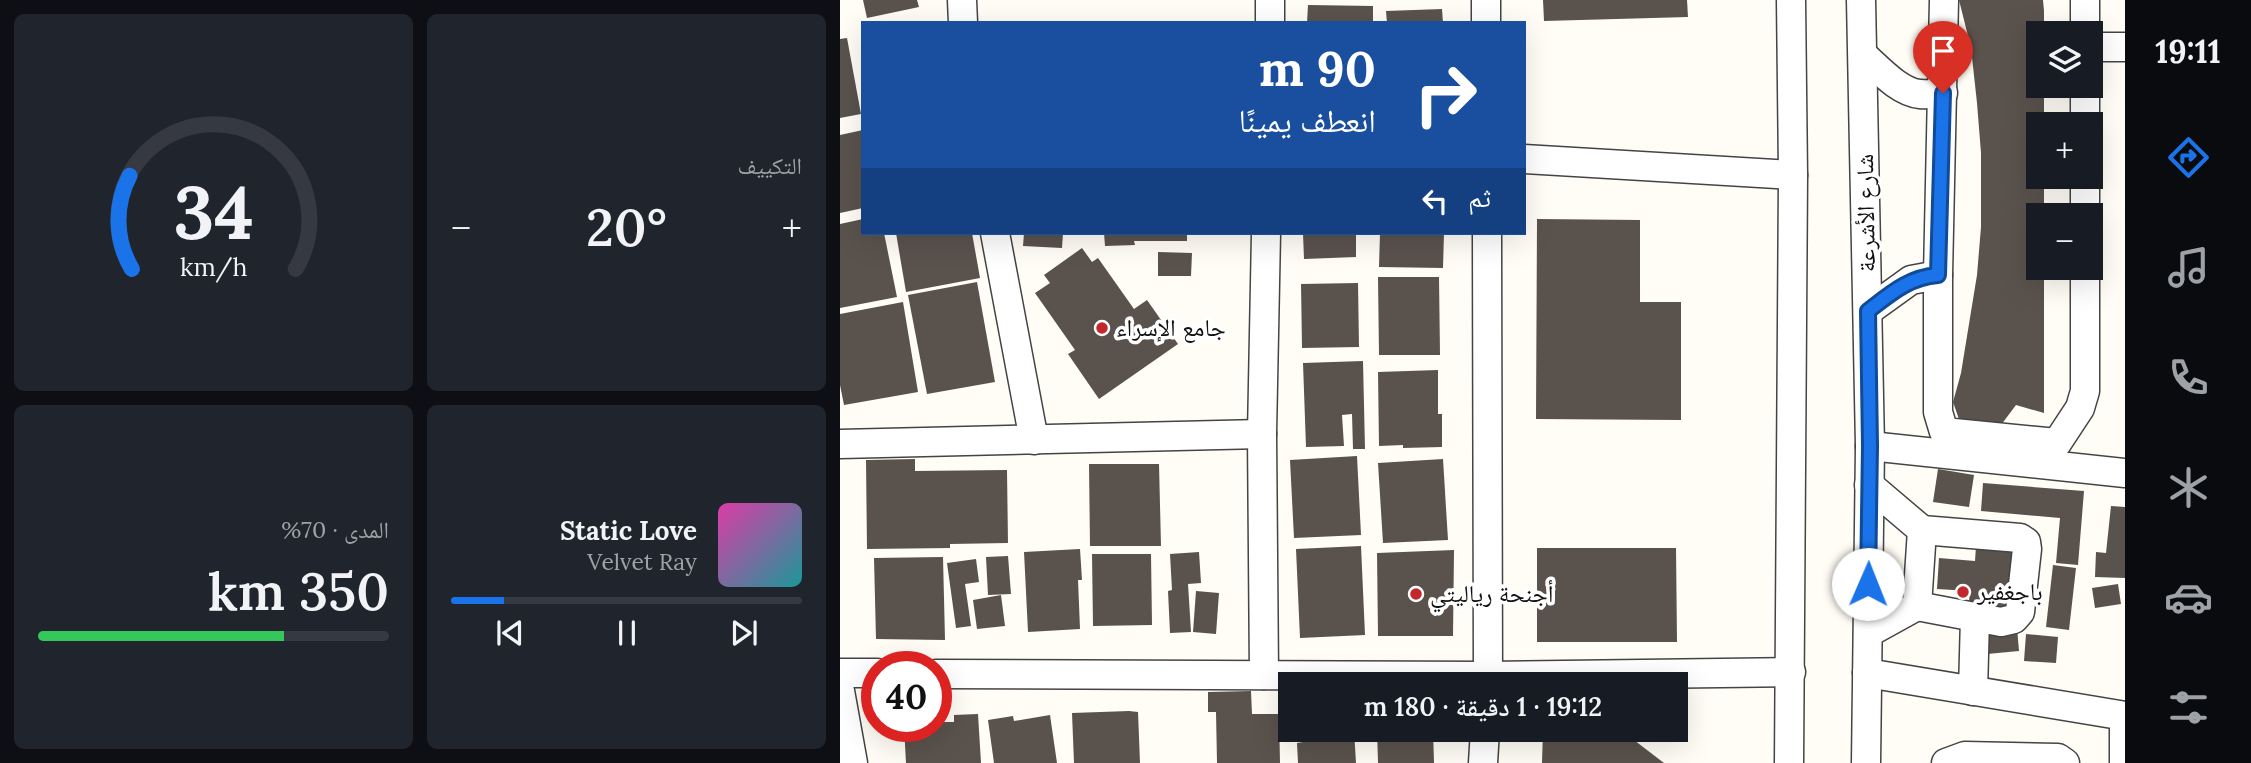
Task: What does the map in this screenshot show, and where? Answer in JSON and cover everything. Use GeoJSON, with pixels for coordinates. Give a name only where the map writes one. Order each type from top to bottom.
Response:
{"type":"FeatureCollection","features":[{"type":"Feature","properties":{"kind":"street"},"geometry":{"type":"LineString","coordinates":[[962,0],[963,21]]}},
{"type":"Feature","properties":{"kind":"street"},"geometry":{"type":"LineString","coordinates":[[1270,0],[1270,21]]}},
{"type":"Feature","properties":{"kind":"street"},"geometry":{"type":"LineString","coordinates":[[1486,0],[1486,21]]}},
{"type":"Feature","properties":{"kind":"street"},"geometry":{"type":"LineString","coordinates":[[1789,763],[1793,175],[1791,0]]}},
{"type":"Feature","properties":{"kind":"street","name":"شارع الأشرعة"},"geometry":{"type":"LineString","coordinates":[[1861,0],[1870,446],[1866,763]]}},
{"type":"Feature","properties":{"kind":"street"},"geometry":{"type":"LineString","coordinates":[[1944,0],[1938,275],[1938,412],[1944,432],[2057,443],[2080,408],[2085,391],[2085,280]]}},
{"type":"Feature","properties":{"kind":"street"},"geometry":{"type":"LineString","coordinates":[[2085,0],[2085,21]]}},
{"type":"Feature","properties":{"kind":"street"},"geometry":{"type":"LineString","coordinates":[[2103,47],[2125,47]]}},
{"type":"Feature","properties":{"kind":"street"},"geometry":{"type":"LineString","coordinates":[[1863,55],[1911,92],[1943,93]]}},
{"type":"Feature","properties":{"kind":"street"},"geometry":{"type":"LineString","coordinates":[[1526,159],[1793,175]]}},
{"type":"Feature","properties":{"kind":"street"},"geometry":{"type":"LineString","coordinates":[[995,235],[1034,440]]}},
{"type":"Feature","properties":{"kind":"street"},"geometry":{"type":"LineString","coordinates":[[1264,675],[1262,434],[1266,235]]}},
{"type":"Feature","properties":{"kind":"street"},"geometry":{"type":"LineString","coordinates":[[1487,235],[1489,672]]}},
{"type":"Feature","properties":{"kind":"street"},"geometry":{"type":"LineString","coordinates":[[1868,311],[1911,280],[1938,275]]}},
{"type":"Feature","properties":{"kind":"street"},"geometry":{"type":"LineString","coordinates":[[840,444],[1262,434]]}},
{"type":"Feature","properties":{"kind":"street"},"geometry":{"type":"LineString","coordinates":[[1870,446],[2125,473]]}},
{"type":"Feature","properties":{"kind":"street"},"geometry":{"type":"LineString","coordinates":[[1868,633],[1917,606],[2001,622],[2014,619],[2020,612],[2027,549],[2026,542],[2020,538],[1922,530],[1869,485]]}},
{"type":"Feature","properties":{"kind":"street"},"geometry":{"type":"LineString","coordinates":[[1917,606],[1922,530]]}},
{"type":"Feature","properties":{"kind":"street"},"geometry":{"type":"LineString","coordinates":[[1973,691],[1975,618]]}},
{"type":"Feature","properties":{"kind":"street"},"geometry":{"type":"LineString","coordinates":[[1688,675],[1791,672]]}},
{"type":"Feature","properties":{"kind":"street"},"geometry":{"type":"LineString","coordinates":[[840,673],[861,673]]}},
{"type":"Feature","properties":{"kind":"street"},"geometry":{"type":"LineString","coordinates":[[1867,673],[2124,716],[2124,763]]}},
{"type":"Feature","properties":{"kind":"street"},"geometry":{"type":"LineString","coordinates":[[952,674],[1278,675]]}},
{"type":"Feature","properties":{"kind":"street"},"geometry":{"type":"LineString","coordinates":[[840,691],[853,763]]}},
{"type":"Feature","properties":{"kind":"street"},"geometry":{"type":"LineString","coordinates":[[1483,763],[1484,742]]}},
{"type":"Feature","properties":{"kind":"street"},"geometry":{"type":"LineString","coordinates":[[1946,763],[1965,756],[2058,758],[2065,763]]}},
{"type":"Feature","properties":{"kind":"building"},"geometry":{"type":"Polygon","coordinates":[[[863,0],[917,0],[919,7],[867,18],[863,0]]]}},
{"type":"Feature","properties":{"kind":"building"},"geometry":{"type":"Polygon","coordinates":[[[1543,0],[1687,0],[1688,17],[1544,21],[1543,0]]]}},
{"type":"Feature","properties":{"kind":"building"},"geometry":{"type":"Polygon","coordinates":[[[1959,0],[2043,0],[2044,21],[2026,21],[2026,98],[2044,98],[2044,112],[2026,112],[2026,189],[2044,189],[2044,203],[2026,203],[2026,280],[2044,280],[2044,413],[2016,405],[1998,429],[1961,425],[1953,402],[1961,373],[1977,275],[1981,227],[1981,153],[1971,48],[1959,0]]]}},
{"type":"Feature","properties":{"kind":"building"},"geometry":{"type":"Polygon","coordinates":[[[1308,5],[1373,6],[1373,21],[1307,21],[1308,5]]]}},
{"type":"Feature","properties":{"kind":"building"},"geometry":{"type":"Polygon","coordinates":[[[1442,9],[1443,21],[1387,21],[1386,11],[1442,9]]]}},
{"type":"Feature","properties":{"kind":"building"},"geometry":{"type":"Polygon","coordinates":[[[847,38],[861,114],[840,118],[840,39],[847,38]]]}},
{"type":"Feature","properties":{"kind":"building"},"geometry":{"type":"Polygon","coordinates":[[[861,130],[861,208],[840,213],[840,135],[861,130]]]}},
{"type":"Feature","properties":{"kind":"building"},"geometry":{"type":"Polygon","coordinates":[[[861,219],[861,235],[884,235],[897,297],[840,308],[840,224],[861,219]]]}},
{"type":"Feature","properties":{"kind":"building"},"geometry":{"type":"Polygon","coordinates":[[[1537,219],[1640,220],[1640,302],[1681,302],[1681,420],[1536,419],[1537,219]]]}},
{"type":"Feature","properties":{"kind":"building"},"geometry":{"type":"Polygon","coordinates":[[[896,235],[972,235],[980,278],[906,292],[896,235]]]}},
{"type":"Feature","properties":{"kind":"building"},"geometry":{"type":"Polygon","coordinates":[[[1024,235],[1063,235],[1062,248],[1023,246],[1024,235]]]}},
{"type":"Feature","properties":{"kind":"building"},"geometry":{"type":"Polygon","coordinates":[[[1104,235],[1187,235],[1187,241],[1134,241],[1135,245],[1105,246],[1104,235]]]}},
{"type":"Feature","properties":{"kind":"building"},"geometry":{"type":"Polygon","coordinates":[[[1303,235],[1356,235],[1356,257],[1304,259],[1303,235]]]}},
{"type":"Feature","properties":{"kind":"building"},"geometry":{"type":"Polygon","coordinates":[[[1380,235],[1444,235],[1443,268],[1379,267],[1380,235]]]}},
{"type":"Feature","properties":{"kind":"building"},"geometry":{"type":"Polygon","coordinates":[[[1082,248],[1092,262],[1098,258],[1134,309],[1147,300],[1178,344],[1099,399],[1068,354],[1075,350],[1035,293],[1050,283],[1044,275],[1082,248]]]}},
{"type":"Feature","properties":{"kind":"building"},"geometry":{"type":"Polygon","coordinates":[[[1158,252],[1192,253],[1191,276],[1158,276],[1158,252]]]}},
{"type":"Feature","properties":{"kind":"building"},"geometry":{"type":"Polygon","coordinates":[[[1378,277],[1439,277],[1440,355],[1379,355],[1378,277]]]}},
{"type":"Feature","properties":{"kind":"building"},"geometry":{"type":"Polygon","coordinates":[[[977,282],[995,382],[927,394],[908,295],[977,282]]]}},
{"type":"Feature","properties":{"kind":"building"},"geometry":{"type":"Polygon","coordinates":[[[1358,283],[1359,347],[1302,348],[1301,284],[1358,283]]]}},
{"type":"Feature","properties":{"kind":"building"},"geometry":{"type":"Polygon","coordinates":[[[903,302],[918,392],[844,405],[840,385],[840,314],[903,302]]]}},
{"type":"Feature","properties":{"kind":"building"},"geometry":{"type":"Polygon","coordinates":[[[1363,361],[1365,449],[1353,449],[1352,414],[1342,415],[1344,446],[1306,447],[1303,363],[1363,361]]]}},
{"type":"Feature","properties":{"kind":"building"},"geometry":{"type":"Polygon","coordinates":[[[1438,370],[1438,414],[1442,414],[1442,447],[1379,446],[1378,372],[1438,370]]]}},
{"type":"Feature","properties":{"kind":"building"},"geometry":{"type":"Polygon","coordinates":[[[1357,456],[1361,535],[1294,538],[1290,460],[1357,456]]]}},
{"type":"Feature","properties":{"kind":"building"},"geometry":{"type":"Polygon","coordinates":[[[915,459],[915,471],[1007,470],[1008,543],[950,544],[950,548],[867,549],[866,460],[915,459]]]}},
{"type":"Feature","properties":{"kind":"building"},"geometry":{"type":"Polygon","coordinates":[[[1443,459],[1448,540],[1383,543],[1378,463],[1443,459]]]}},
{"type":"Feature","properties":{"kind":"building"},"geometry":{"type":"Polygon","coordinates":[[[1089,464],[1159,464],[1161,546],[1090,546],[1089,464]]]}},
{"type":"Feature","properties":{"kind":"building"},"geometry":{"type":"Polygon","coordinates":[[[1938,469],[1974,475],[1969,507],[1933,502],[1938,469]]]}},
{"type":"Feature","properties":{"kind":"building"},"geometry":{"type":"Polygon","coordinates":[[[1983,483],[2084,491],[2078,565],[2056,563],[2060,518],[1981,511],[1983,483]]]}},
{"type":"Feature","properties":{"kind":"building"},"geometry":{"type":"Polygon","coordinates":[[[2111,506],[2125,507],[2125,578],[2095,577],[2096,552],[2106,553],[2111,506]]]}},
{"type":"Feature","properties":{"kind":"building"},"geometry":{"type":"Polygon","coordinates":[[[1361,546],[1365,635],[1300,638],[1296,549],[1361,546]]]}},
{"type":"Feature","properties":{"kind":"building"},"geometry":{"type":"Polygon","coordinates":[[[1976,546],[2015,549],[2011,614],[1968,611],[1970,591],[1937,589],[1939,558],[1975,561],[1976,546]]]}},
{"type":"Feature","properties":{"kind":"building"},"geometry":{"type":"Polygon","coordinates":[[[1537,548],[1676,548],[1677,642],[1537,642],[1537,548]]]}},
{"type":"Feature","properties":{"kind":"building"},"geometry":{"type":"Polygon","coordinates":[[[1080,549],[1080,629],[1028,632],[1024,552],[1080,549]]]}},
{"type":"Feature","properties":{"kind":"building","name":"أجنحة رياليتي"},"geometry":{"type":"Polygon","coordinates":[[[1454,550],[1453,636],[1378,636],[1377,553],[1454,550]]]}},
{"type":"Feature","properties":{"kind":"building"},"geometry":{"type":"Polygon","coordinates":[[[1199,552],[1201,583],[1188,584],[1191,632],[1170,633],[1170,554],[1199,552]]]}},
{"type":"Feature","properties":{"kind":"building"},"geometry":{"type":"Polygon","coordinates":[[[1092,554],[1151,554],[1152,625],[1093,626],[1092,554]]]}},
{"type":"Feature","properties":{"kind":"building"},"geometry":{"type":"Polygon","coordinates":[[[1008,556],[1011,594],[988,595],[986,557],[1008,556]]]}},
{"type":"Feature","properties":{"kind":"building"},"geometry":{"type":"Polygon","coordinates":[[[943,557],[945,640],[876,639],[874,558],[943,557]]]}},
{"type":"Feature","properties":{"kind":"building"},"geometry":{"type":"Polygon","coordinates":[[[976,559],[979,582],[965,584],[971,626],[956,628],[947,563],[976,559]]]}},
{"type":"Feature","properties":{"kind":"building"},"geometry":{"type":"Polygon","coordinates":[[[2053,565],[2076,568],[2069,630],[2046,627],[2053,565]]]}},
{"type":"Feature","properties":{"kind":"building"},"geometry":{"type":"Polygon","coordinates":[[[2118,584],[2121,604],[2095,608],[2092,588],[2118,584]]]}},
{"type":"Feature","properties":{"kind":"building"},"geometry":{"type":"Polygon","coordinates":[[[1196,591],[1219,593],[1216,634],[1193,632],[1196,591]]]}},
{"type":"Feature","properties":{"kind":"building"},"geometry":{"type":"Polygon","coordinates":[[[1001,595],[1005,626],[977,629],[973,600],[1001,595]]]}},
{"type":"Feature","properties":{"kind":"building"},"geometry":{"type":"Polygon","coordinates":[[[2017,628],[2019,651],[1987,654],[1985,631],[2017,628]]]}},
{"type":"Feature","properties":{"kind":"building"},"geometry":{"type":"Polygon","coordinates":[[[2026,634],[2058,637],[2056,663],[2024,661],[2026,634]]]}},
{"type":"Feature","properties":{"kind":"building"},"geometry":{"type":"Polygon","coordinates":[[[1251,691],[1252,714],[1278,714],[1280,763],[1217,763],[1216,712],[1208,712],[1208,692],[1251,691]]]}},
{"type":"Feature","properties":{"kind":"building"},"geometry":{"type":"Polygon","coordinates":[[[1138,712],[1140,763],[1074,763],[1072,713],[1138,712]]]}},
{"type":"Feature","properties":{"kind":"building"},"geometry":{"type":"Polygon","coordinates":[[[978,714],[981,763],[906,763],[905,742],[952,742],[954,715],[978,714]]]}},
{"type":"Feature","properties":{"kind":"building"},"geometry":{"type":"Polygon","coordinates":[[[1050,715],[1057,763],[994,763],[988,720],[1013,716],[1014,721],[1050,715]]]}},
{"type":"Feature","properties":{"kind":"building"},"geometry":{"type":"Polygon","coordinates":[[[1355,742],[1356,763],[1298,763],[1297,743],[1355,742]]]}},
{"type":"Feature","properties":{"kind":"building"},"geometry":{"type":"Polygon","coordinates":[[[1377,742],[1433,742],[1434,763],[1378,763],[1377,742]]]}},
{"type":"Feature","properties":{"kind":"building"},"geometry":{"type":"Polygon","coordinates":[[[1543,742],[1637,742],[1664,763],[1542,763],[1543,742]]]}},
{"type":"Feature","properties":{"kind":"place","name":"جامع الإسراء"},"geometry":{"type":"Point","coordinates":[1102,328]}},
{"type":"Feature","properties":{"kind":"place","name":"باجغفير"},"geometry":{"type":"Point","coordinates":[1963,592]}},
{"type":"Feature","properties":{"kind":"place","name":"أجنحة رياليتي"},"geometry":{"type":"Point","coordinates":[1416,594]}},
{"type":"Feature","properties":{"kind":"route"},"geometry":{"type":"LineString","coordinates":[[1868,584],[1868,311],[1911,280],[1938,275],[1943,93]]}}]}
